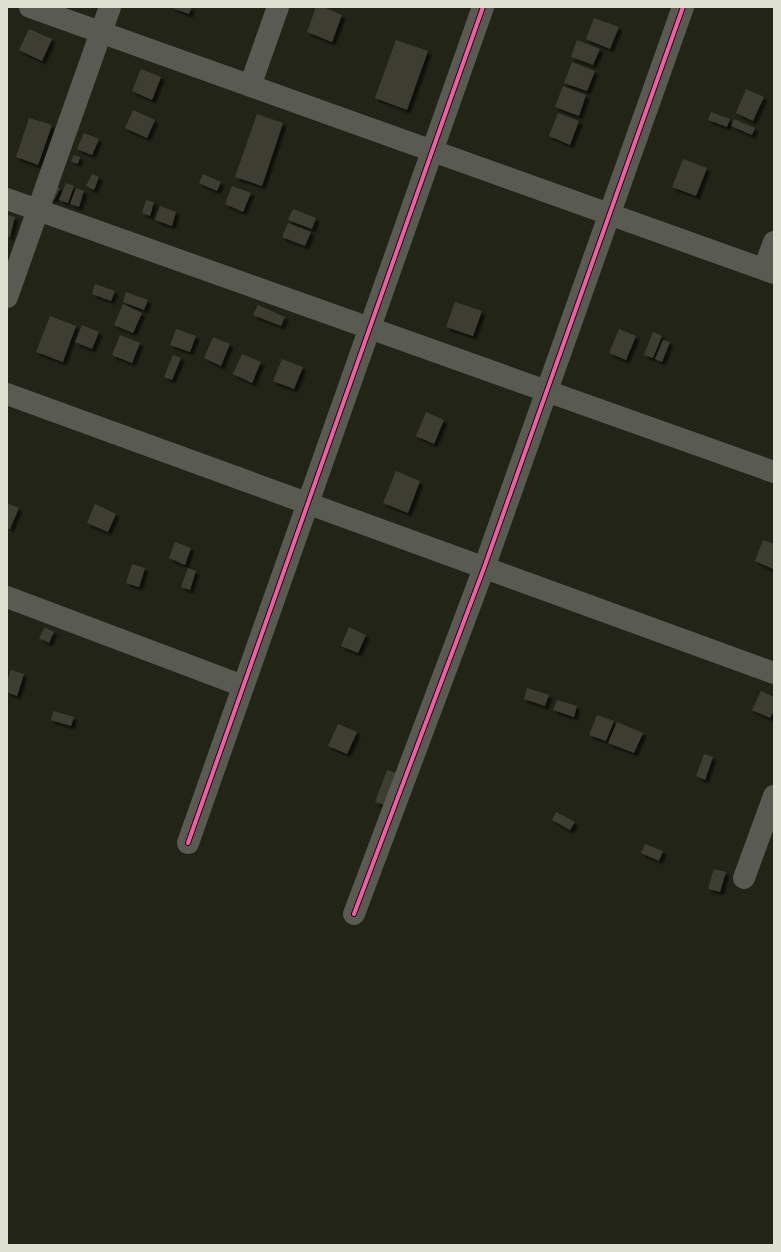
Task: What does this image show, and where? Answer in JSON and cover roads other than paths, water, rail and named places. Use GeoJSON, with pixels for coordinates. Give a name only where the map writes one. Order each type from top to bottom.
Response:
{"type":"FeatureCollection","features":[{"type":"Feature","properties":{"kind":"street"},"geometry":{"type":"LineString","coordinates":[[30,7],[769,271],[774,242]]}},
{"type":"Feature","properties":{"kind":"street"},"geometry":{"type":"LineString","coordinates":[[7,296],[110,7]]}},
{"type":"Feature","properties":{"kind":"street"},"geometry":{"type":"LineString","coordinates":[[250,86],[278,7]]}},
{"type":"Feature","properties":{"kind":"street"},"geometry":{"type":"LineString","coordinates":[[188,843],[483,7]]}},
{"type":"Feature","properties":{"kind":"street"},"geometry":{"type":"LineString","coordinates":[[354,914],[484,568],[683,7]]}},
{"type":"Feature","properties":{"kind":"street"},"geometry":{"type":"LineString","coordinates":[[7,198],[774,472]]}},
{"type":"Feature","properties":{"kind":"street"},"geometry":{"type":"LineString","coordinates":[[7,394],[774,673]]}},
{"type":"Feature","properties":{"kind":"street"},"geometry":{"type":"LineString","coordinates":[[7,597],[243,686]]}},
{"type":"Feature","properties":{"kind":"street"},"geometry":{"type":"LineString","coordinates":[[744,878],[774,796]]}}]}
